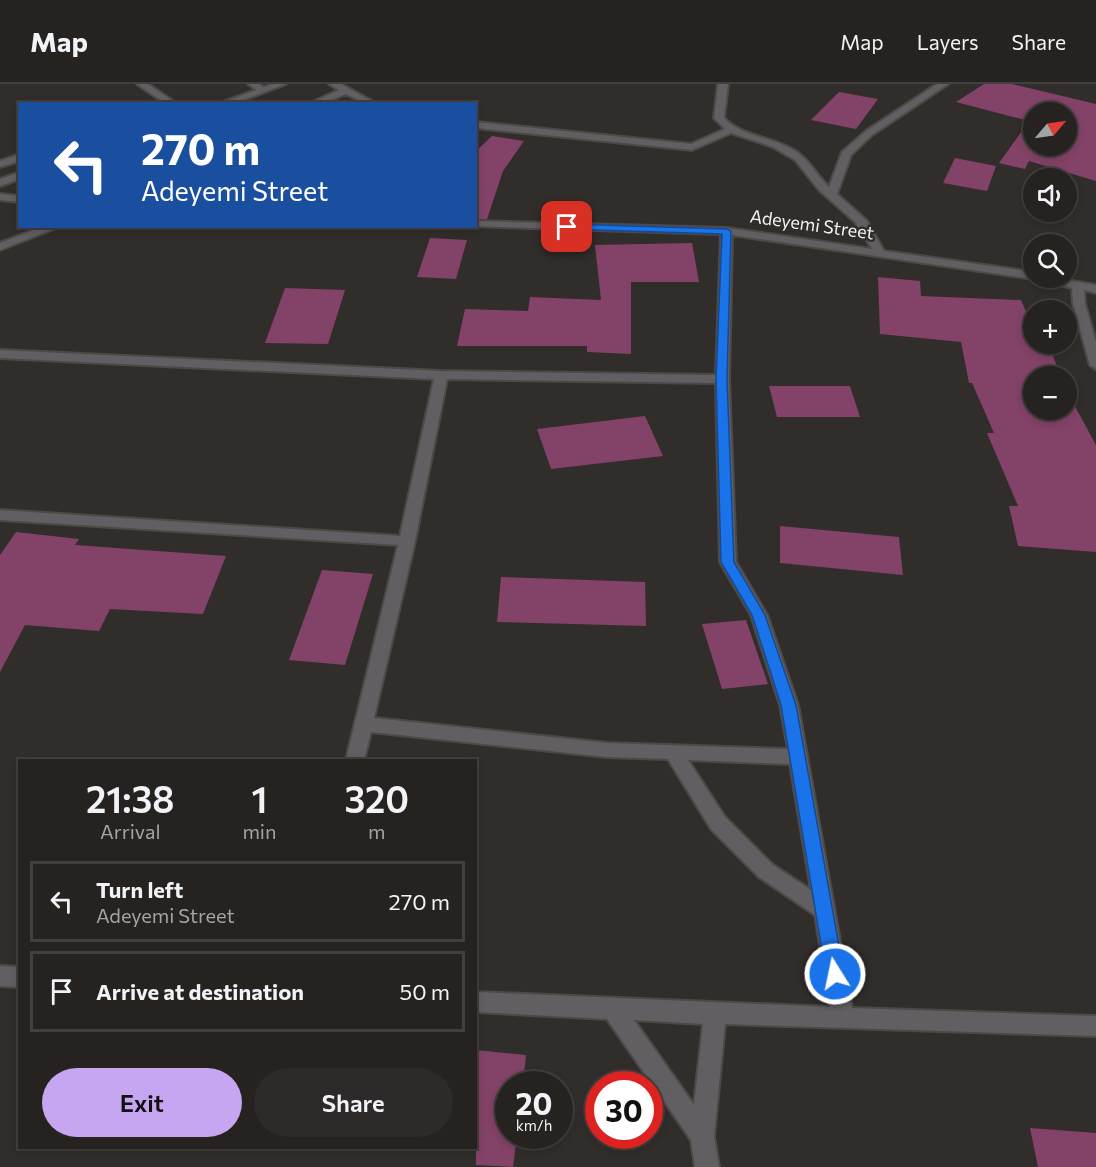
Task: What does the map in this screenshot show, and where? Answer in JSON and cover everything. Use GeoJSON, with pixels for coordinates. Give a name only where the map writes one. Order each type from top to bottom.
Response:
{"type":"FeatureCollection","features":[{"type":"Feature","properties":{"kind":"street"},"geometry":{"type":"LineString","coordinates":[[142,84],[170,102]]}},
{"type":"Feature","properties":{"kind":"street"},"geometry":{"type":"LineString","coordinates":[[226,102],[257,87],[281,84]]}},
{"type":"Feature","properties":{"kind":"street"},"geometry":{"type":"LineString","coordinates":[[334,84],[369,102]]}},
{"type":"Feature","properties":{"kind":"street"},"geometry":{"type":"LineString","coordinates":[[723,84],[719,118],[732,129],[786,150],[805,162],[822,187],[870,231],[880,254]]}},
{"type":"Feature","properties":{"kind":"street"},"geometry":{"type":"LineString","coordinates":[[831,195],[846,154],[869,133],[943,84]]}},
{"type":"Feature","properties":{"kind":"street"},"geometry":{"type":"LineString","coordinates":[[317,102],[347,90]]}},
{"type":"Feature","properties":{"kind":"street"},"geometry":{"type":"LineString","coordinates":[[477,125],[692,147],[732,129]]}},
{"type":"Feature","properties":{"kind":"street"},"geometry":{"type":"LineString","coordinates":[[0,164],[18,157]]}},
{"type":"Feature","properties":{"kind":"street"},"geometry":{"type":"LineString","coordinates":[[0,183],[18,176]]}},
{"type":"Feature","properties":{"kind":"street"},"geometry":{"type":"LineString","coordinates":[[0,197],[18,199]]}},
{"type":"Feature","properties":{"kind":"street","name":"Adeyemi Street"},"geometry":{"type":"LineString","coordinates":[[477,224],[727,231],[1023,274]]}},
{"type":"Feature","properties":{"kind":"street"},"geometry":{"type":"LineString","coordinates":[[0,247],[51,228]]}},
{"type":"Feature","properties":{"kind":"street"},"geometry":{"type":"LineString","coordinates":[[727,231],[722,379],[728,562],[759,615],[789,705],[843,1017]]}},
{"type":"Feature","properties":{"kind":"street"},"geometry":{"type":"LineString","coordinates":[[1096,289],[1078,286],[1079,304],[1096,365]]}},
{"type":"Feature","properties":{"kind":"street"},"geometry":{"type":"LineString","coordinates":[[0,354],[441,375],[722,379]]}},
{"type":"Feature","properties":{"kind":"street"},"geometry":{"type":"LineString","coordinates":[[355,759],[407,541],[441,375]]}},
{"type":"Feature","properties":{"kind":"street"},"geometry":{"type":"LineString","coordinates":[[0,515],[407,541]]}},
{"type":"Feature","properties":{"kind":"street"},"geometry":{"type":"LineString","coordinates":[[364,724],[607,750],[797,757]]}},
{"type":"Feature","properties":{"kind":"street"},"geometry":{"type":"LineString","coordinates":[[674,754],[718,823],[766,870],[823,909]]}},
{"type":"Feature","properties":{"kind":"street"},"geometry":{"type":"LineString","coordinates":[[0,976],[18,977]]}},
{"type":"Feature","properties":{"kind":"street"},"geometry":{"type":"LineString","coordinates":[[477,1002],[612,1007],[715,1014],[1096,1026]]}},
{"type":"Feature","properties":{"kind":"street"},"geometry":{"type":"LineString","coordinates":[[612,1007],[702,1136]]}},
{"type":"Feature","properties":{"kind":"street"},"geometry":{"type":"LineString","coordinates":[[707,1167],[702,1136],[715,1014]]}},
{"type":"Feature","properties":{"kind":"building"},"geometry":{"type":"Polygon","coordinates":[[[984,84],[1012,84],[1096,104],[1096,181],[1077,175],[1077,168],[1052,168],[1029,161],[1023,169],[999,163],[1023,129],[1023,156],[1077,156],[1077,102],[1023,102],[1023,119],[956,102],[984,84]]]}},
{"type":"Feature","properties":{"kind":"building"},"geometry":{"type":"Polygon","coordinates":[[[839,92],[878,99],[856,129],[811,120],[839,92]]]}},
{"type":"Feature","properties":{"kind":"building"},"geometry":{"type":"Polygon","coordinates":[[[492,136],[524,141],[503,171],[487,219],[477,219],[477,150],[492,136]]]}},
{"type":"Feature","properties":{"kind":"building"},"geometry":{"type":"Polygon","coordinates":[[[955,158],[996,166],[987,191],[943,183],[955,158]]]}},
{"type":"Feature","properties":{"kind":"building"},"geometry":{"type":"Polygon","coordinates":[[[430,238],[467,240],[456,279],[417,277],[430,238]]]}},
{"type":"Feature","properties":{"kind":"building"},"geometry":{"type":"Polygon","coordinates":[[[692,243],[699,282],[631,282],[631,354],[587,352],[587,346],[457,346],[465,309],[528,311],[530,297],[601,300],[595,245],[692,243]]]}},
{"type":"Feature","properties":{"kind":"building"},"geometry":{"type":"Polygon","coordinates":[[[878,277],[920,281],[921,296],[1021,300],[1023,305],[1023,354],[1052,354],[1057,366],[1023,366],[1023,420],[1077,420],[1077,410],[1096,445],[1096,552],[1018,546],[1009,506],[1018,506],[987,433],[994,433],[972,383],[969,383],[961,342],[880,334],[878,277]]]}},
{"type":"Feature","properties":{"kind":"building"},"geometry":{"type":"Polygon","coordinates":[[[285,288],[345,290],[328,344],[265,343],[285,288]]]}},
{"type":"Feature","properties":{"kind":"building"},"geometry":{"type":"Polygon","coordinates":[[[769,386],[850,386],[860,417],[777,417],[769,386]]]}},
{"type":"Feature","properties":{"kind":"building"},"geometry":{"type":"Polygon","coordinates":[[[645,416],[663,456],[551,469],[537,429],[645,416]]]}},
{"type":"Feature","properties":{"kind":"building"},"geometry":{"type":"Polygon","coordinates":[[[780,526],[899,537],[903,575],[780,563],[780,526]]]}},
{"type":"Feature","properties":{"kind":"building"},"geometry":{"type":"Polygon","coordinates":[[[16,532],[79,539],[75,545],[226,556],[203,614],[110,609],[99,631],[25,625],[0,672],[0,555],[16,532]]]}},
{"type":"Feature","properties":{"kind":"building"},"geometry":{"type":"Polygon","coordinates":[[[322,570],[373,574],[345,665],[289,660],[322,570]]]}},
{"type":"Feature","properties":{"kind":"building"},"geometry":{"type":"Polygon","coordinates":[[[501,577],[645,582],[646,626],[497,622],[501,577]]]}},
{"type":"Feature","properties":{"kind":"building"},"geometry":{"type":"Polygon","coordinates":[[[746,620],[768,684],[722,689],[702,624],[746,620]]]}},
{"type":"Feature","properties":{"kind":"building"},"geometry":{"type":"Polygon","coordinates":[[[477,1050],[526,1055],[524,1071],[495,1071],[495,1149],[515,1149],[513,1167],[476,1165],[477,1050]]]}},
{"type":"Feature","properties":{"kind":"building"},"geometry":{"type":"Polygon","coordinates":[[[1030,1128],[1096,1133],[1096,1167],[1038,1167],[1030,1128]]]}},
{"type":"Feature","properties":{"kind":"route"},"geometry":{"type":"LineString","coordinates":[[567,227],[727,231],[722,379],[728,562],[759,615],[789,705],[835,974]]}}]}
